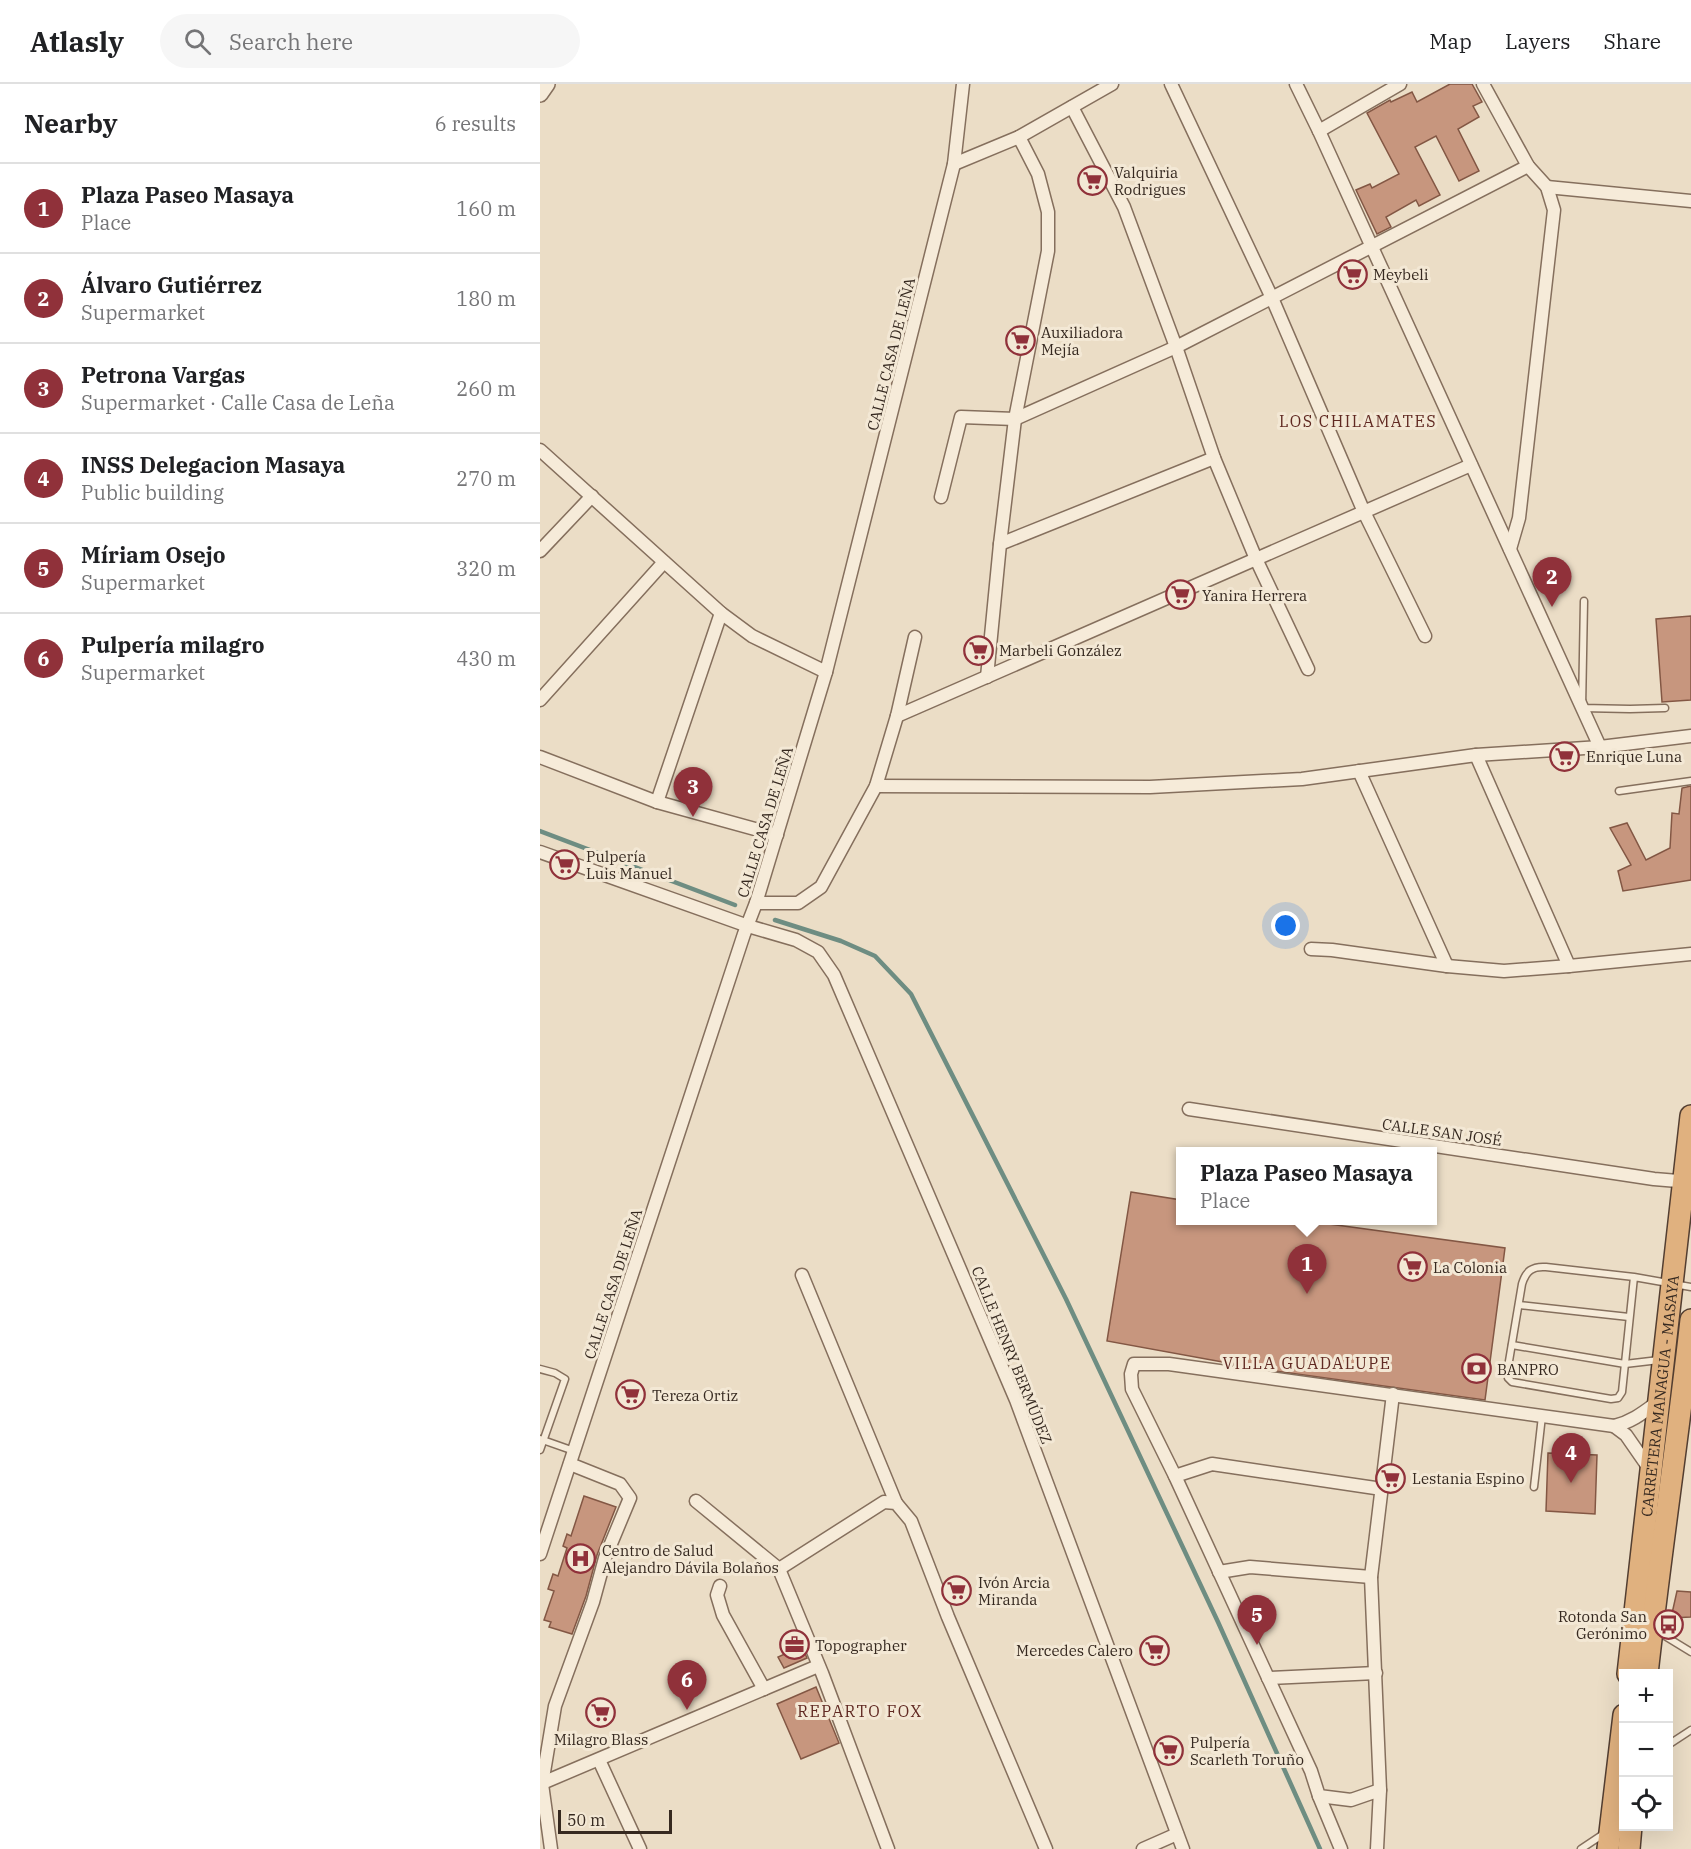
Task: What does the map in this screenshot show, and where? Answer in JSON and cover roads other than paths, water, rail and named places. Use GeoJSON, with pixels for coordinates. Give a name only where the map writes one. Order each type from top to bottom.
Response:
{"type":"FeatureCollection","features":[{"type":"Feature","properties":{"kind":"highway","name":"CARRETERA MANAGUA - MASAYA"},"geometry":{"type":"LineString","coordinates":[[1629,1669],[1663,1359],[1682,1286],[1691,1116]]}},
{"type":"Feature","properties":{"kind":"highway","name":"CARRETERA MANAGUA - MASAYA"},"geometry":{"type":"LineString","coordinates":[[1648,1669],[1685,1420],[1691,1320]]}},
{"type":"Feature","properties":{"kind":"highway"},"geometry":{"type":"LineString","coordinates":[[1623,1723],[1617,1835],[1629,1849]]}},
{"type":"Feature","properties":{"kind":"street"},"geometry":{"type":"LineString","coordinates":[[540,94],[547,84]]}},
{"type":"Feature","properties":{"kind":"street","name":"CALLE CASA DE LEÑA"},"geometry":{"type":"LineString","coordinates":[[540,1554],[740,945],[756,903],[826,672],[954,164],[963,84]]}},
{"type":"Feature","properties":{"kind":"street"},"geometry":{"type":"LineString","coordinates":[[954,164],[1019,137],[1112,84]]}},
{"type":"Feature","properties":{"kind":"street"},"geometry":{"type":"LineString","coordinates":[[1171,84],[1272,298],[1364,512],[1425,636]]}},
{"type":"Feature","properties":{"kind":"street"},"geometry":{"type":"LineString","coordinates":[[1296,84],[1600,747]]}},
{"type":"Feature","properties":{"kind":"street"},"geometry":{"type":"LineString","coordinates":[[1319,131],[1400,84]]}},
{"type":"Feature","properties":{"kind":"street"},"geometry":{"type":"LineString","coordinates":[[1483,84],[1528,166],[1547,188],[1554,210],[1519,518],[1510,549]]}},
{"type":"Feature","properties":{"kind":"street"},"geometry":{"type":"LineString","coordinates":[[1072,107],[1124,207],[1214,458],[1256,559],[1308,669]]}},
{"type":"Feature","properties":{"kind":"street"},"geometry":{"type":"LineString","coordinates":[[987,677],[1015,419],[1048,251],[1048,212],[1038,174],[1019,137]]}},
{"type":"Feature","properties":{"kind":"street"},"geometry":{"type":"LineString","coordinates":[[941,497],[961,417],[1015,419],[1176,347],[1528,166]]}},
{"type":"Feature","properties":{"kind":"street"},"geometry":{"type":"LineString","coordinates":[[1547,188],[1691,201]]}},
{"type":"Feature","properties":{"kind":"street"},"geometry":{"type":"LineString","coordinates":[[540,450],[721,613],[752,636],[826,672]]}},
{"type":"Feature","properties":{"kind":"street"},"geometry":{"type":"LineString","coordinates":[[1000,544],[1214,458]]}},
{"type":"Feature","properties":{"kind":"street"},"geometry":{"type":"LineString","coordinates":[[897,716],[1471,465]]}},
{"type":"Feature","properties":{"kind":"street"},"geometry":{"type":"LineString","coordinates":[[540,551],[592,496]]}},
{"type":"Feature","properties":{"kind":"street"},"geometry":{"type":"LineString","coordinates":[[540,700],[664,562]]}},
{"type":"Feature","properties":{"kind":"street"},"geometry":{"type":"LineString","coordinates":[[657,802],[721,613]]}},
{"type":"Feature","properties":{"kind":"street"},"geometry":{"type":"LineString","coordinates":[[756,903],[798,903],[821,887],[876,786],[897,716],[915,637]]}},
{"type":"Feature","properties":{"kind":"street"},"geometry":{"type":"LineString","coordinates":[[876,786],[1150,787],[1302,779],[1476,755],[1600,747],[1691,736]]}},
{"type":"Feature","properties":{"kind":"street"},"geometry":{"type":"LineString","coordinates":[[1476,755],[1569,966]]}},
{"type":"Feature","properties":{"kind":"street"},"geometry":{"type":"LineString","coordinates":[[540,757],[657,802],[777,835]]}},
{"type":"Feature","properties":{"kind":"street"},"geometry":{"type":"LineString","coordinates":[[1359,771],[1447,966]]}},
{"type":"Feature","properties":{"kind":"street","name":"CALLE HENRY BERMÚDEZ"},"geometry":{"type":"LineString","coordinates":[[540,852],[748,926],[796,940],[818,952],[834,975],[1016,1400],[1183,1849]]}},
{"type":"Feature","properties":{"kind":"street"},"geometry":{"type":"LineString","coordinates":[[1311,950],[1332,950],[1447,966],[1504,971],[1691,954]]}},
{"type":"Feature","properties":{"kind":"street","name":"CALLE SAN JOSÉ"},"geometry":{"type":"LineString","coordinates":[[1189,1109],[1654,1179],[1687,1181]]}},
{"type":"Feature","properties":{"kind":"street"},"geometry":{"type":"LineString","coordinates":[[802,1275],[896,1503],[911,1521],[948,1617],[1046,1849]]}},
{"type":"Feature","properties":{"kind":"street"},"geometry":{"type":"LineString","coordinates":[[1341,1849],[1311,1771],[1132,1389],[1131,1374],[1134,1364],[1169,1364],[1614,1426],[1634,1419],[1659,1401]]}},
{"type":"Feature","properties":{"kind":"street"},"geometry":{"type":"LineString","coordinates":[[1377,1849],[1380,1790],[1371,1577],[1393,1394]]}},
{"type":"Feature","properties":{"kind":"street"},"geometry":{"type":"LineString","coordinates":[[1614,1426],[1626,1435],[1651,1471]]}},
{"type":"Feature","properties":{"kind":"street"},"geometry":{"type":"LineString","coordinates":[[551,1849],[541,1783],[555,1706],[593,1602],[605,1558],[630,1498],[620,1484],[570,1464]]}},
{"type":"Feature","properties":{"kind":"street"},"geometry":{"type":"LineString","coordinates":[[1174,1476],[1212,1464],[1382,1489]]}},
{"type":"Feature","properties":{"kind":"street"},"geometry":{"type":"LineString","coordinates":[[696,1501],[779,1569],[888,1849]]}},
{"type":"Feature","properties":{"kind":"street"},"geometry":{"type":"LineString","coordinates":[[779,1569],[884,1502],[896,1503]]}},
{"type":"Feature","properties":{"kind":"street"},"geometry":{"type":"LineString","coordinates":[[1219,1572],[1250,1567],[1371,1577]]}},
{"type":"Feature","properties":{"kind":"street"},"geometry":{"type":"LineString","coordinates":[[720,1586],[717,1595],[723,1615],[764,1689]]}},
{"type":"Feature","properties":{"kind":"street"},"geometry":{"type":"LineString","coordinates":[[541,1783],[818,1666]]}},
{"type":"Feature","properties":{"kind":"street"},"geometry":{"type":"LineString","coordinates":[[1268,1678],[1376,1673]]}},
{"type":"Feature","properties":{"kind":"street"},"geometry":{"type":"LineString","coordinates":[[599,1760],[640,1849]]}},
{"type":"Feature","properties":{"kind":"street"},"geometry":{"type":"LineString","coordinates":[[1319,1796],[1351,1800],[1380,1790]]}},
{"type":"Feature","properties":{"kind":"street"},"geometry":{"type":"LineString","coordinates":[[1143,1849],[1177,1834]]}},
{"type":"Feature","properties":{"kind":"lane"},"geometry":{"type":"LineString","coordinates":[[1584,601],[1582,708],[1665,708]]}},
{"type":"Feature","properties":{"kind":"lane"},"geometry":{"type":"LineString","coordinates":[[1619,791],[1691,781]]}},
{"type":"Feature","properties":{"kind":"lane"},"geometry":{"type":"LineString","coordinates":[[1634,1277],[1622,1392],[1618,1398],[1611,1399],[1512,1382],[1508,1378],[1519,1305],[1525,1276],[1530,1269],[1538,1266],[1634,1277],[1682,1286]]}},
{"type":"Feature","properties":{"kind":"lane"},"geometry":{"type":"LineString","coordinates":[[1519,1305],[1629,1317]]}},
{"type":"Feature","properties":{"kind":"lane"},"geometry":{"type":"LineString","coordinates":[[1512,1345],[1625,1364],[1663,1359]]}},
{"type":"Feature","properties":{"kind":"lane"},"geometry":{"type":"LineString","coordinates":[[540,1369],[555,1373],[565,1379],[540,1450]]}},
{"type":"Feature","properties":{"kind":"lane"},"geometry":{"type":"LineString","coordinates":[[1534,1487],[1542,1416]]}},
{"type":"Feature","properties":{"kind":"lane"},"geometry":{"type":"LineString","coordinates":[[542,1440],[574,1451]]}},
{"type":"Feature","properties":{"kind":"lane"},"geometry":{"type":"LineString","coordinates":[[1652,1628],[1691,1652]]}},
{"type":"Feature","properties":{"kind":"lane"},"geometry":{"type":"LineString","coordinates":[[1673,1742],[1691,1730]]}},
{"type":"Feature","properties":{"kind":"lane"},"geometry":{"type":"LineString","coordinates":[[1581,1849],[1617,1835]]}},
{"type":"Feature","properties":{"kind":"waterway"},"geometry":{"type":"LineString","coordinates":[[540,831],[735,905]]}},
{"type":"Feature","properties":{"kind":"waterway"},"geometry":{"type":"LineString","coordinates":[[775,920],[841,941],[875,956],[911,994],[1066,1299],[1218,1622],[1320,1849]]}},
{"type":"Feature","properties":{"kind":"place","name":"Valquiria Rodrigues"},"geometry":{"type":"Point","coordinates":[1093,181]}},
{"type":"Feature","properties":{"kind":"place","name":"Meybeli"},"geometry":{"type":"Point","coordinates":[1352,274]}},
{"type":"Feature","properties":{"kind":"place","name":"Auxiliadora Mejía"},"geometry":{"type":"Point","coordinates":[1020,341]}},
{"type":"Feature","properties":{"kind":"place","name":"Yanira Herrera"},"geometry":{"type":"Point","coordinates":[1181,595]}},
{"type":"Feature","properties":{"kind":"place","name":"Álvaro Gutiérrez"},"geometry":{"type":"Point","coordinates":[1552,607]}},
{"type":"Feature","properties":{"kind":"place","name":"Marbeli González"},"geometry":{"type":"Point","coordinates":[978,650]}},
{"type":"Feature","properties":{"kind":"place","name":"Enrique Luna"},"geometry":{"type":"Point","coordinates":[1565,756]}},
{"type":"Feature","properties":{"kind":"place","name":"Petrona Vargas"},"geometry":{"type":"Point","coordinates":[693,817]}},
{"type":"Feature","properties":{"kind":"place","name":"Pulpería Luis Manuel"},"geometry":{"type":"Point","coordinates":[565,865]}},
{"type":"Feature","properties":{"kind":"place","name":"La Colonia"},"geometry":{"type":"Point","coordinates":[1412,1267]}},
{"type":"Feature","properties":{"kind":"place","name":"Plaza Paseo Masaya"},"geometry":{"type":"Point","coordinates":[1307,1294]}},
{"type":"Feature","properties":{"kind":"place","name":"BANPRO"},"geometry":{"type":"Point","coordinates":[1476,1369]}},
{"type":"Feature","properties":{"kind":"place","name":"Tereza Ortiz"},"geometry":{"type":"Point","coordinates":[631,1395]}},
{"type":"Feature","properties":{"kind":"place","name":"Lestania Espino"},"geometry":{"type":"Point","coordinates":[1391,1478]}},
{"type":"Feature","properties":{"kind":"place","name":"INSS Delegacion Masaya"},"geometry":{"type":"Point","coordinates":[1571,1483]}},
{"type":"Feature","properties":{"kind":"place","name":"Centro de Salud Alejandro Dávila Bolaños"},"geometry":{"type":"Point","coordinates":[581,1559]}},
{"type":"Feature","properties":{"kind":"place","name":"Ivón Arcia Miranda"},"geometry":{"type":"Point","coordinates":[957,1591]}},
{"type":"Feature","properties":{"kind":"place","name":"Rotonda San Gerónimo"},"geometry":{"type":"Point","coordinates":[1668,1625]}},
{"type":"Feature","properties":{"kind":"place","name":"Topographer"},"geometry":{"type":"Point","coordinates":[794,1645]}},
{"type":"Feature","properties":{"kind":"place","name":"Míriam Osejo"},"geometry":{"type":"Point","coordinates":[1257,1645]}},
{"type":"Feature","properties":{"kind":"place","name":"Mercedes Calero"},"geometry":{"type":"Point","coordinates":[1154,1650]}},
{"type":"Feature","properties":{"kind":"place","name":"Pulpería milagro"},"geometry":{"type":"Point","coordinates":[687,1710]}},
{"type":"Feature","properties":{"kind":"place","name":"Milagro Blass"},"geometry":{"type":"Point","coordinates":[601,1712]}},
{"type":"Feature","properties":{"kind":"place","name":"Pulpería Scarleth Toruño"},"geometry":{"type":"Point","coordinates":[1169,1751]}},
{"type":"Feature","properties":{"kind":"district","name":"LOS CHILAMATES"},"geometry":{"type":"Point","coordinates":[1358,421]}},
{"type":"Feature","properties":{"kind":"district","name":"VILLA GUADALUPE"},"geometry":{"type":"Point","coordinates":[1307,1363]}},
{"type":"Feature","properties":{"kind":"district","name":"REPARTO FOX"},"geometry":{"type":"Point","coordinates":[860,1711]}}]}
